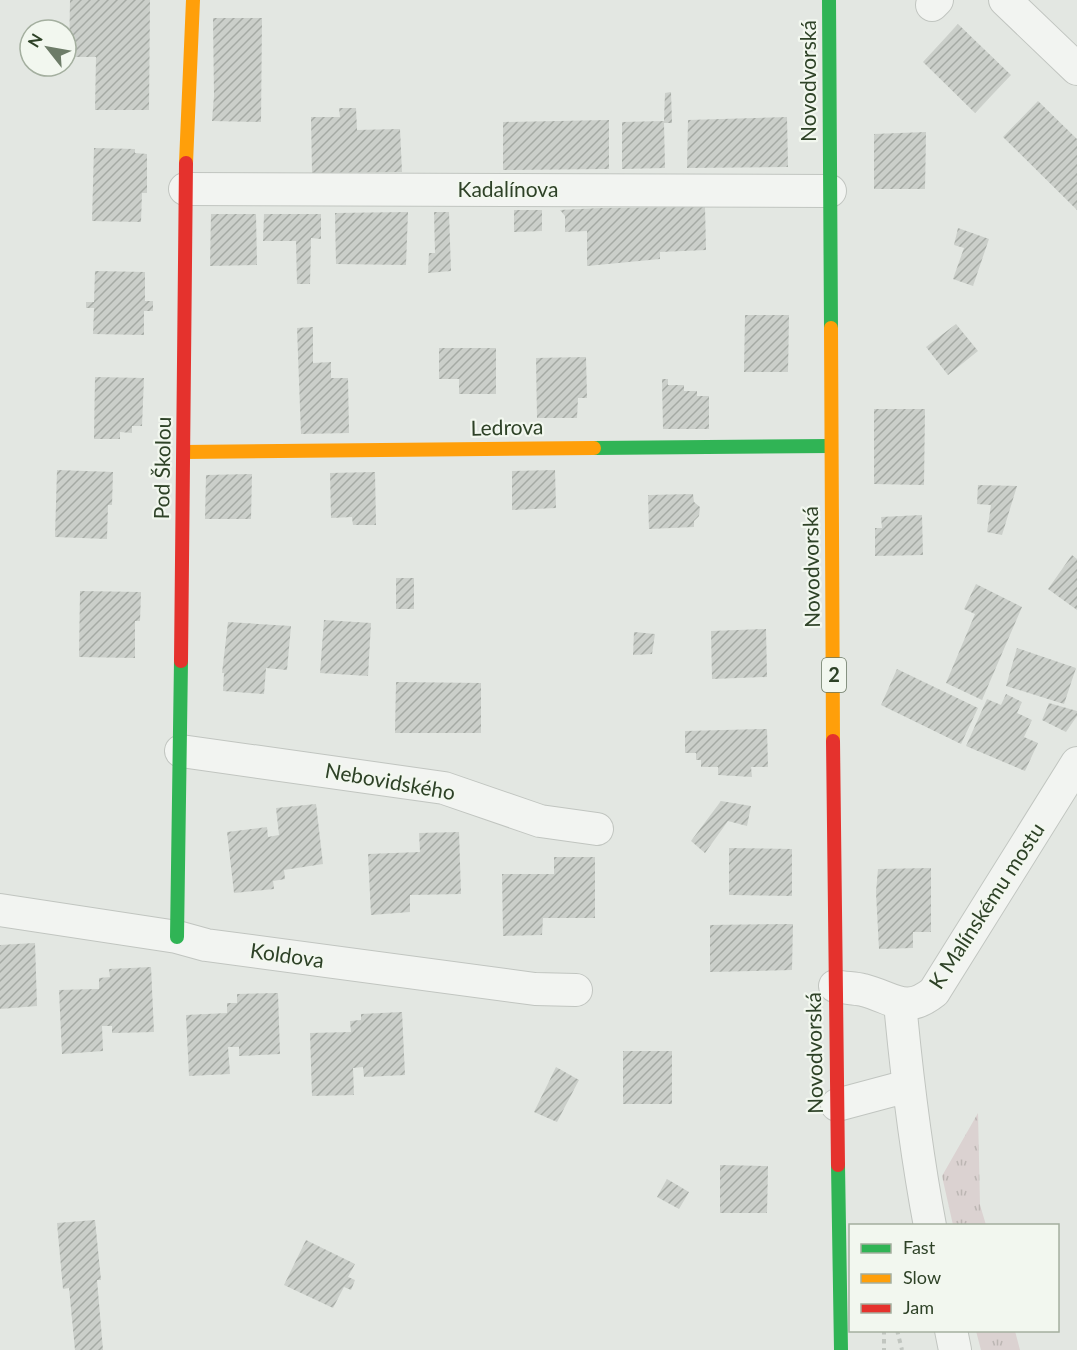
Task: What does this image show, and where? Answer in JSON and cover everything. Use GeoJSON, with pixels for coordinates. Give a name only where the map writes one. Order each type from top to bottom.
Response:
{"type":"FeatureCollection","features":[{"type":"Feature","properties":{"kind":"street","name":"Pod Školou"},"geometry":{"type":"LineString","coordinates":[[177,937],[181,751],[185,189],[193,0]]}},
{"type":"Feature","properties":{"kind":"street","name":"Novodvorská"},"geometry":{"type":"LineString","coordinates":[[829,0],[830,446],[833,538],[835,986],[841,1350]]}},
{"type":"Feature","properties":{"kind":"street"},"geometry":{"type":"LineString","coordinates":[[1005,0],[1077,69]]}},
{"type":"Feature","properties":{"kind":"street","name":"Kadalínova"},"geometry":{"type":"LineString","coordinates":[[185,189],[830,191]]}},
{"type":"Feature","properties":{"kind":"street","name":"Ledrova"},"geometry":{"type":"LineString","coordinates":[[184,452],[830,446]]}},
{"type":"Feature","properties":{"kind":"street","name":"Nebovidského"},"geometry":{"type":"LineString","coordinates":[[181,751],[444,788],[540,820],[597,829]]}},
{"type":"Feature","properties":{"kind":"street","name":"K Malínskému mostu"},"geometry":{"type":"LineString","coordinates":[[900,1003],[922,1002],[934,992],[1077,763]]}},
{"type":"Feature","properties":{"kind":"street","name":"Koldova"},"geometry":{"type":"LineString","coordinates":[[0,910],[177,937],[206,945],[535,989],[576,990]]}},
{"type":"Feature","properties":{"kind":"street"},"geometry":{"type":"LineString","coordinates":[[835,986],[864,991],[900,1003],[908,1086],[930,1224]]}},
{"type":"Feature","properties":{"kind":"street"},"geometry":{"type":"LineString","coordinates":[[837,1105],[908,1086]]}},
{"type":"Feature","properties":{"kind":"street"},"geometry":{"type":"LineString","coordinates":[[951,1332],[955,1350]]}},
{"type":"Feature","properties":{"kind":"path"},"geometry":{"type":"LineString","coordinates":[[884,1332],[884,1350]]}},
{"type":"Feature","properties":{"kind":"path"},"geometry":{"type":"LineString","coordinates":[[898,1332],[902,1350]]}},
{"type":"Feature","properties":{"kind":"green space"},"geometry":{"type":"Polygon","coordinates":[[[978,1113],[980,1205],[986,1224],[953,1224],[942,1176],[978,1113]]]}},
{"type":"Feature","properties":{"kind":"green space"},"geometry":{"type":"Polygon","coordinates":[[[976,1332],[1015,1332],[1020,1350],[981,1350],[976,1332]]]}},
{"type":"Feature","properties":{"kind":"building"},"geometry":{"type":"Polygon","coordinates":[[[70,0],[150,0],[149,110],[95,110],[96,57],[78,57],[78,18],[70,18],[70,0]]]}},
{"type":"Feature","properties":{"kind":"building"},"geometry":{"type":"Polygon","coordinates":[[[213,18],[262,18],[261,122],[212,121],[213,18]]]}},
{"type":"Feature","properties":{"kind":"building"},"geometry":{"type":"Polygon","coordinates":[[[958,24],[1011,75],[975,113],[923,62],[958,24]]]}},
{"type":"Feature","properties":{"kind":"building"},"geometry":{"type":"Polygon","coordinates":[[[671,92],[672,123],[664,123],[665,168],[622,169],[622,122],[664,121],[665,93],[671,92]]]}},
{"type":"Feature","properties":{"kind":"building"},"geometry":{"type":"Polygon","coordinates":[[[1038,101],[1077,139],[1077,210],[1003,137],[1038,101]]]}},
{"type":"Feature","properties":{"kind":"building"},"geometry":{"type":"Polygon","coordinates":[[[339,108],[356,108],[357,130],[400,129],[402,172],[312,173],[311,117],[340,117],[339,108]]]}},
{"type":"Feature","properties":{"kind":"building"},"geometry":{"type":"Polygon","coordinates":[[[787,117],[788,167],[687,168],[688,120],[787,117]]]}},
{"type":"Feature","properties":{"kind":"building"},"geometry":{"type":"Polygon","coordinates":[[[609,120],[609,169],[503,170],[503,122],[609,120]]]}},
{"type":"Feature","properties":{"kind":"building"},"geometry":{"type":"Polygon","coordinates":[[[926,132],[925,189],[874,189],[874,134],[926,132]]]}},
{"type":"Feature","properties":{"kind":"building"},"geometry":{"type":"Polygon","coordinates":[[[94,148],[135,149],[135,153],[147,154],[147,193],[142,193],[141,222],[92,221],[94,148]]]}},
{"type":"Feature","properties":{"kind":"building"},"geometry":{"type":"Polygon","coordinates":[[[705,207],[706,250],[660,252],[660,259],[587,266],[587,231],[565,232],[565,216],[560,210],[600,208],[705,207]]]}},
{"type":"Feature","properties":{"kind":"building"},"geometry":{"type":"Polygon","coordinates":[[[514,210],[542,210],[542,231],[514,232],[514,210]]]}},
{"type":"Feature","properties":{"kind":"building"},"geometry":{"type":"Polygon","coordinates":[[[408,212],[406,265],[336,264],[335,213],[408,212]]]}},
{"type":"Feature","properties":{"kind":"building"},"geometry":{"type":"Polygon","coordinates":[[[434,212],[449,212],[451,271],[428,273],[429,253],[435,253],[434,212]]]}},
{"type":"Feature","properties":{"kind":"building"},"geometry":{"type":"Polygon","coordinates":[[[211,214],[256,214],[257,265],[210,266],[211,214]]]}},
{"type":"Feature","properties":{"kind":"building"},"geometry":{"type":"Polygon","coordinates":[[[264,214],[321,214],[321,239],[311,238],[310,284],[297,284],[296,241],[263,241],[264,214]]]}},
{"type":"Feature","properties":{"kind":"building"},"geometry":{"type":"Polygon","coordinates":[[[958,228],[989,239],[973,286],[953,279],[964,248],[954,245],[958,228]]]}},
{"type":"Feature","properties":{"kind":"building"},"geometry":{"type":"Polygon","coordinates":[[[95,271],[145,272],[145,301],[153,301],[153,311],[144,311],[144,335],[93,334],[94,308],[86,308],[86,302],[94,302],[95,271]]]}},
{"type":"Feature","properties":{"kind":"building"},"geometry":{"type":"Polygon","coordinates":[[[745,315],[789,315],[788,372],[744,372],[745,315]]]}},
{"type":"Feature","properties":{"kind":"building"},"geometry":{"type":"Polygon","coordinates":[[[956,324],[978,351],[948,375],[926,347],[956,324]]]}},
{"type":"Feature","properties":{"kind":"building"},"geometry":{"type":"Polygon","coordinates":[[[313,327],[313,363],[331,362],[331,378],[348,378],[349,433],[301,434],[297,328],[313,327]]]}},
{"type":"Feature","properties":{"kind":"building"},"geometry":{"type":"Polygon","coordinates":[[[439,348],[496,348],[496,394],[459,394],[459,379],[439,379],[439,348]]]}},
{"type":"Feature","properties":{"kind":"building"},"geometry":{"type":"Polygon","coordinates":[[[586,357],[587,398],[578,398],[577,418],[537,418],[536,358],[586,357]]]}},
{"type":"Feature","properties":{"kind":"building"},"geometry":{"type":"Polygon","coordinates":[[[95,377],[144,378],[142,426],[132,426],[132,433],[120,432],[120,439],[94,439],[95,377]]]}},
{"type":"Feature","properties":{"kind":"building"},"geometry":{"type":"Polygon","coordinates":[[[662,379],[668,379],[668,385],[684,385],[684,391],[697,391],[697,396],[709,396],[709,429],[663,429],[662,379]]]}},
{"type":"Feature","properties":{"kind":"building"},"geometry":{"type":"Polygon","coordinates":[[[874,409],[925,409],[924,485],[874,484],[874,409]]]}},
{"type":"Feature","properties":{"kind":"building"},"geometry":{"type":"Polygon","coordinates":[[[57,470],[113,472],[112,505],[108,505],[107,539],[55,537],[57,470]]]}},
{"type":"Feature","properties":{"kind":"building"},"geometry":{"type":"Polygon","coordinates":[[[555,470],[556,508],[512,510],[512,471],[555,470]]]}},
{"type":"Feature","properties":{"kind":"building"},"geometry":{"type":"Polygon","coordinates":[[[375,472],[376,525],[353,525],[352,517],[331,518],[330,473],[375,472]]]}},
{"type":"Feature","properties":{"kind":"building"},"geometry":{"type":"Polygon","coordinates":[[[252,474],[251,519],[205,519],[206,475],[252,474]]]}},
{"type":"Feature","properties":{"kind":"building"},"geometry":{"type":"Polygon","coordinates":[[[978,485],[1017,486],[1002,535],[987,532],[991,505],[977,504],[978,485]]]}},
{"type":"Feature","properties":{"kind":"building"},"geometry":{"type":"Polygon","coordinates":[[[693,494],[694,502],[700,507],[694,527],[649,529],[648,495],[693,494]]]}},
{"type":"Feature","properties":{"kind":"building"},"geometry":{"type":"Polygon","coordinates":[[[922,515],[923,555],[875,556],[875,528],[882,528],[881,517],[922,515]]]}},
{"type":"Feature","properties":{"kind":"building"},"geometry":{"type":"Polygon","coordinates":[[[1072,555],[1077,559],[1077,610],[1048,589],[1072,555]]]}},
{"type":"Feature","properties":{"kind":"building"},"geometry":{"type":"Polygon","coordinates":[[[396,578],[414,578],[414,609],[396,609],[396,578]]]}},
{"type":"Feature","properties":{"kind":"building"},"geometry":{"type":"Polygon","coordinates":[[[976,584],[1022,607],[982,700],[946,683],[975,614],[964,609],[976,584]]]}},
{"type":"Feature","properties":{"kind":"building"},"geometry":{"type":"Polygon","coordinates":[[[80,591],[141,592],[140,621],[135,621],[135,658],[79,657],[80,591]]]}},
{"type":"Feature","properties":{"kind":"building"},"geometry":{"type":"Polygon","coordinates":[[[324,620],[371,623],[368,676],[320,673],[324,620]]]}},
{"type":"Feature","properties":{"kind":"building"},"geometry":{"type":"Polygon","coordinates":[[[228,622],[291,626],[287,670],[266,668],[264,694],[223,691],[224,673],[222,673],[228,622]]]}},
{"type":"Feature","properties":{"kind":"building"},"geometry":{"type":"Polygon","coordinates":[[[766,629],[767,677],[712,679],[711,631],[766,629]]]}},
{"type":"Feature","properties":{"kind":"building"},"geometry":{"type":"Polygon","coordinates":[[[634,632],[655,634],[652,654],[633,655],[634,632]]]}},
{"type":"Feature","properties":{"kind":"building"},"geometry":{"type":"Polygon","coordinates":[[[1017,648],[1076,668],[1064,704],[1006,686],[1017,648]]]}},
{"type":"Feature","properties":{"kind":"building"},"geometry":{"type":"Polygon","coordinates":[[[897,669],[978,708],[961,744],[881,705],[897,669]]]}},
{"type":"Feature","properties":{"kind":"building"},"geometry":{"type":"Polygon","coordinates":[[[396,682],[481,683],[481,733],[395,733],[396,682]]]}},
{"type":"Feature","properties":{"kind":"building"},"geometry":{"type":"Polygon","coordinates":[[[1006,694],[1022,702],[1017,713],[1032,720],[1024,737],[1038,743],[1025,771],[966,746],[987,699],[1001,705],[1006,694]]]}},
{"type":"Feature","properties":{"kind":"building"},"geometry":{"type":"Polygon","coordinates":[[[1049,703],[1077,711],[1077,716],[1066,732],[1042,720],[1049,703]]]}},
{"type":"Feature","properties":{"kind":"building"},"geometry":{"type":"Polygon","coordinates":[[[767,729],[768,767],[751,767],[752,777],[718,775],[718,767],[701,767],[701,760],[696,760],[696,753],[685,753],[685,731],[767,729]]]}},
{"type":"Feature","properties":{"kind":"building"},"geometry":{"type":"Polygon","coordinates":[[[721,801],[751,806],[747,826],[728,821],[705,853],[691,841],[721,801]]]}},
{"type":"Feature","properties":{"kind":"building"},"geometry":{"type":"Polygon","coordinates":[[[316,804],[323,864],[284,870],[285,879],[273,881],[274,889],[234,893],[227,832],[267,827],[268,837],[279,835],[276,808],[316,804]]]}},
{"type":"Feature","properties":{"kind":"building"},"geometry":{"type":"Polygon","coordinates":[[[459,832],[461,894],[410,895],[410,912],[371,915],[368,854],[420,852],[419,833],[459,832]]]}},
{"type":"Feature","properties":{"kind":"building"},"geometry":{"type":"Polygon","coordinates":[[[729,848],[792,849],[792,896],[729,895],[729,848]]]}},
{"type":"Feature","properties":{"kind":"building"},"geometry":{"type":"Polygon","coordinates":[[[554,857],[595,857],[595,918],[543,918],[542,935],[503,936],[502,874],[554,874],[554,857]]]}},
{"type":"Feature","properties":{"kind":"building"},"geometry":{"type":"Polygon","coordinates":[[[931,868],[931,932],[913,932],[913,948],[879,949],[876,892],[878,869],[931,868]]]}},
{"type":"Feature","properties":{"kind":"building"},"geometry":{"type":"Polygon","coordinates":[[[793,924],[792,970],[710,972],[710,925],[793,924]]]}},
{"type":"Feature","properties":{"kind":"building"},"geometry":{"type":"Polygon","coordinates":[[[35,943],[37,1006],[0,1009],[0,945],[35,943]]]}},
{"type":"Feature","properties":{"kind":"building"},"geometry":{"type":"Polygon","coordinates":[[[151,967],[154,1032],[112,1033],[112,1026],[102,1026],[103,1051],[62,1054],[59,990],[99,989],[99,978],[110,977],[109,969],[151,967]]]}},
{"type":"Feature","properties":{"kind":"building"},"geometry":{"type":"Polygon","coordinates":[[[278,993],[280,1054],[239,1056],[239,1047],[228,1047],[230,1074],[189,1076],[186,1015],[227,1013],[227,1003],[237,1003],[237,994],[278,993]]]}},
{"type":"Feature","properties":{"kind":"building"},"geometry":{"type":"Polygon","coordinates":[[[402,1012],[405,1075],[364,1077],[363,1067],[353,1068],[354,1095],[312,1096],[310,1033],[351,1032],[350,1021],[361,1020],[361,1014],[402,1012]]]}},
{"type":"Feature","properties":{"kind":"building"},"geometry":{"type":"Polygon","coordinates":[[[623,1051],[672,1051],[672,1104],[623,1104],[623,1051]]]}},
{"type":"Feature","properties":{"kind":"building"},"geometry":{"type":"Polygon","coordinates":[[[556,1067],[579,1080],[557,1122],[534,1112],[556,1067]]]}},
{"type":"Feature","properties":{"kind":"building"},"geometry":{"type":"Polygon","coordinates":[[[720,1165],[768,1166],[767,1213],[720,1213],[720,1165]]]}},
{"type":"Feature","properties":{"kind":"building"},"geometry":{"type":"Polygon","coordinates":[[[667,1179],[689,1192],[679,1209],[657,1197],[667,1179]]]}},
{"type":"Feature","properties":{"kind":"building"},"geometry":{"type":"Polygon","coordinates":[[[95,1220],[101,1280],[97,1280],[103,1350],[75,1350],[69,1288],[63,1289],[57,1223],[95,1220]]]}},
{"type":"Feature","properties":{"kind":"building"},"geometry":{"type":"Polygon","coordinates":[[[306,1240],[355,1264],[348,1277],[355,1280],[351,1290],[344,1287],[333,1308],[284,1285],[306,1240]]]}},
{"type":"Feature","properties":{"kind":"traffic: fast"},"geometry":{"type":"LineString","coordinates":[[829,0],[831,328]]}},
{"type":"Feature","properties":{"kind":"traffic: fast"},"geometry":{"type":"LineString","coordinates":[[594,448],[830,446]]}},
{"type":"Feature","properties":{"kind":"traffic: fast"},"geometry":{"type":"LineString","coordinates":[[177,937],[181,661]]}},
{"type":"Feature","properties":{"kind":"traffic: fast"},"geometry":{"type":"LineString","coordinates":[[838,1165],[841,1350]]}},
{"type":"Feature","properties":{"kind":"traffic: slow"},"geometry":{"type":"LineString","coordinates":[[186,163],[193,0]]}},
{"type":"Feature","properties":{"kind":"traffic: slow"},"geometry":{"type":"LineString","coordinates":[[831,328],[833,741]]}},
{"type":"Feature","properties":{"kind":"traffic: slow"},"geometry":{"type":"LineString","coordinates":[[184,452],[594,448]]}},
{"type":"Feature","properties":{"kind":"traffic: jam"},"geometry":{"type":"LineString","coordinates":[[181,661],[186,163]]}},
{"type":"Feature","properties":{"kind":"traffic: jam"},"geometry":{"type":"LineString","coordinates":[[833,741],[838,1165]]}}]}
